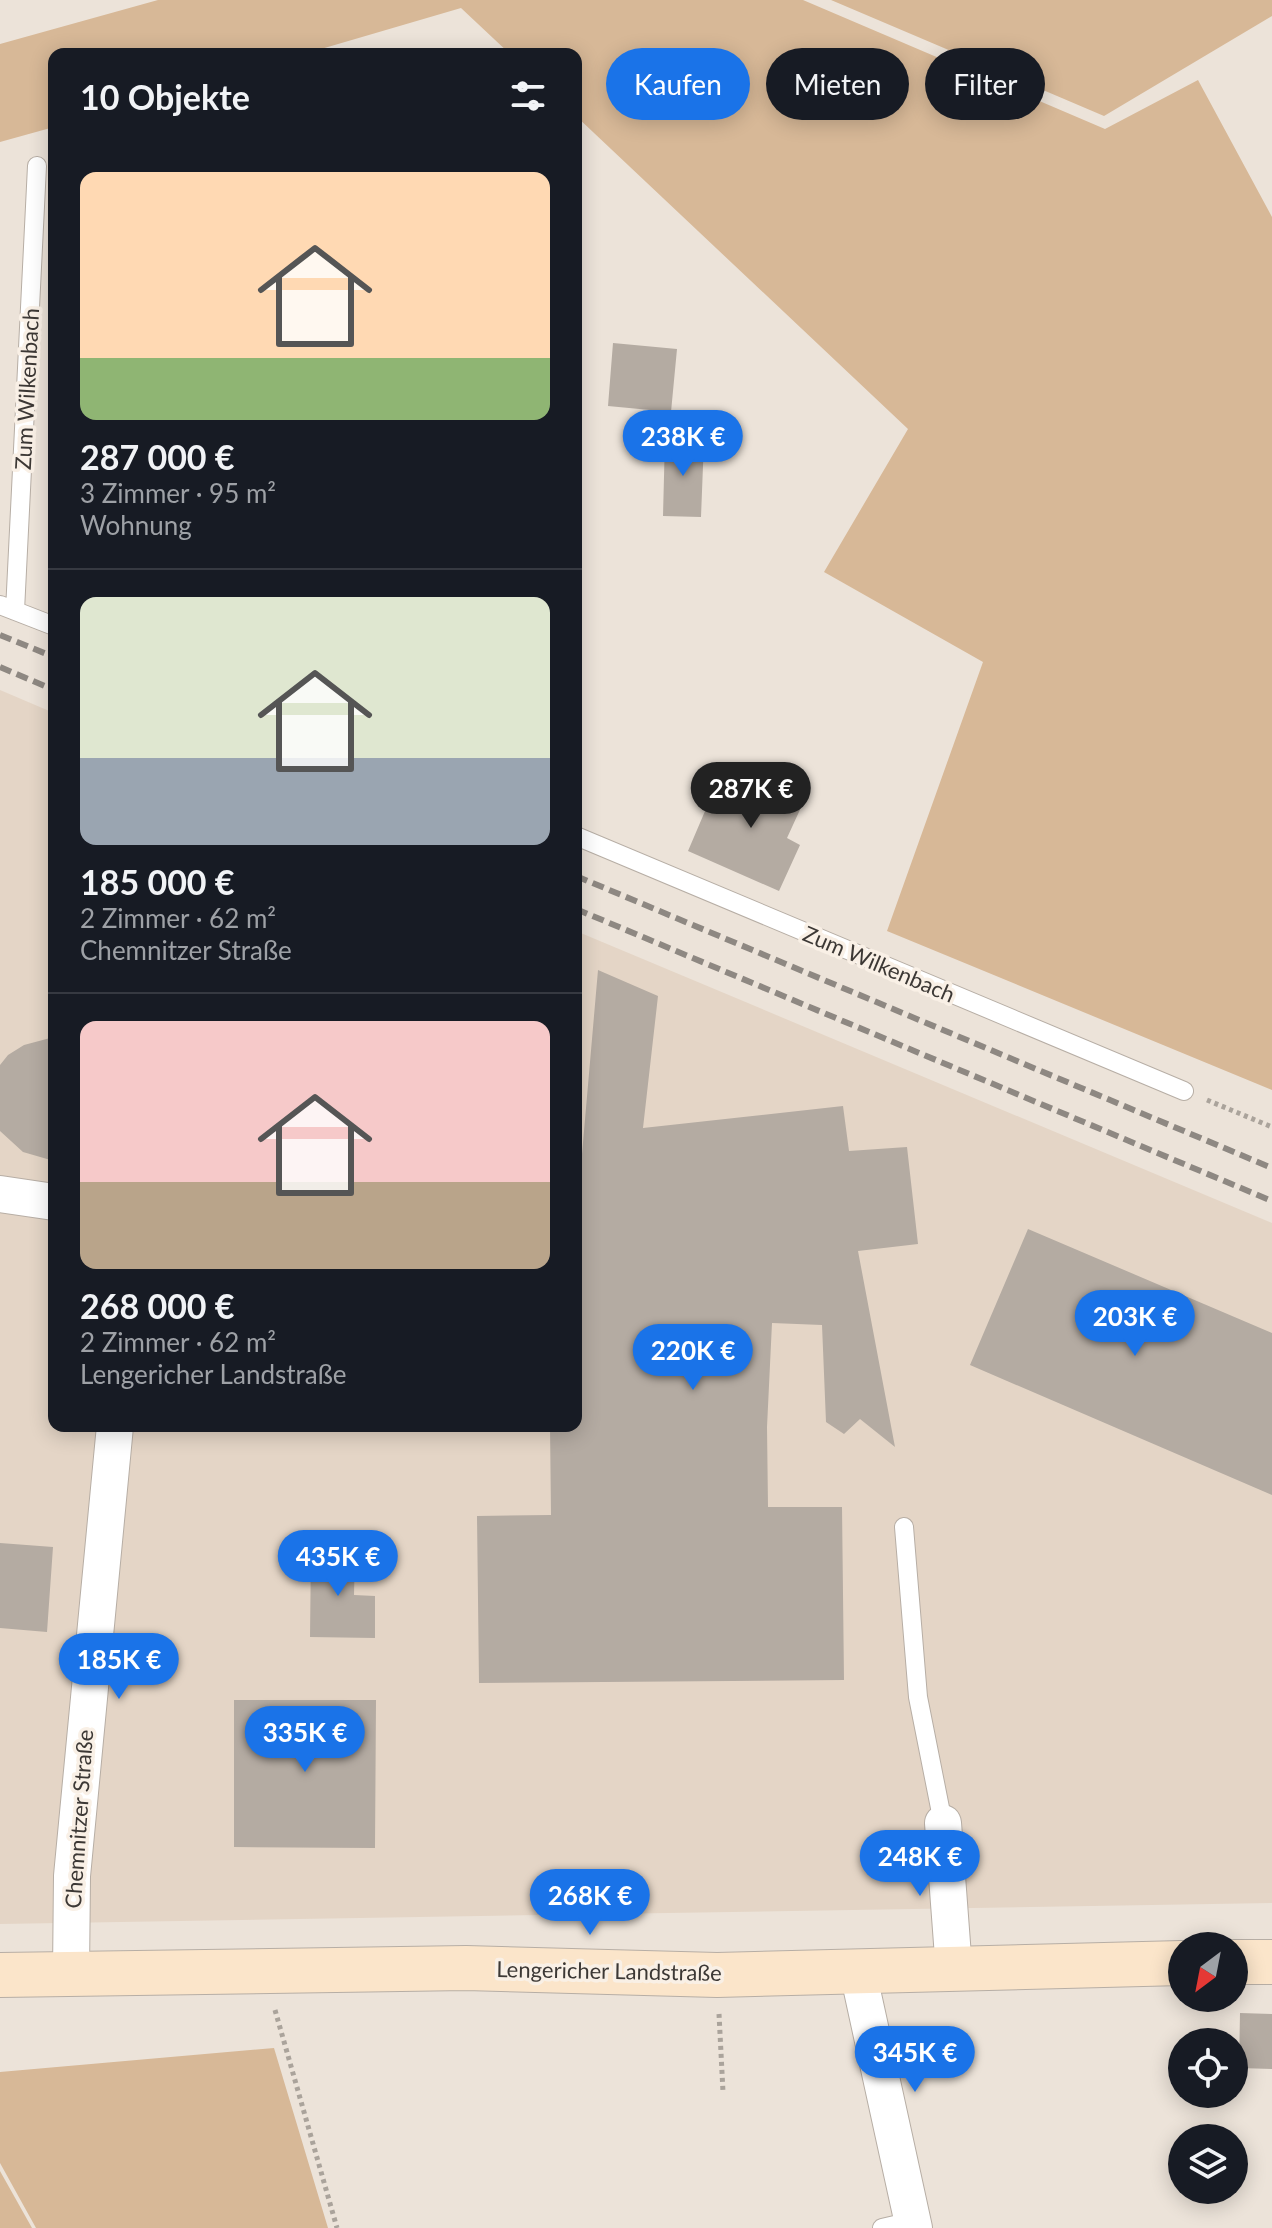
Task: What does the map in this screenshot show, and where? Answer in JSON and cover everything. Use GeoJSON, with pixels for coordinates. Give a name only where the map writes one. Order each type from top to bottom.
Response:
{"type":"FeatureCollection","features":[{"type":"Feature","properties":{"kind":"main road"},"geometry":{"type":"LineString","coordinates":[[1248,1962],[1272,1962]]}},
{"type":"Feature","properties":{"kind":"main road","name":"Lengericher Landstraße"},"geometry":{"type":"LineString","coordinates":[[0,1975],[466,1968],[717,1975],[1168,1963]]}},
{"type":"Feature","properties":{"kind":"street"},"geometry":{"type":"LineString","coordinates":[[0,1194],[48,1201]]}},
{"type":"Feature","properties":{"kind":"street","name":"Chemnitzer Straße"},"geometry":{"type":"LineString","coordinates":[[71,1973],[72,1876],[114,1432]]}},
{"type":"Feature","properties":{"kind":"street"},"geometry":{"type":"LineString","coordinates":[[943,1823],[954,1970]]}},
{"type":"Feature","properties":{"kind":"street"},"geometry":{"type":"LineString","coordinates":[[858,1972],[903,2226]]}},
{"type":"Feature","properties":{"kind":"lane","name":"Zum Wilkenbach"},"geometry":{"type":"LineString","coordinates":[[37,166],[7,608],[48,624]]}},
{"type":"Feature","properties":{"kind":"lane","name":"Zum Wilkenbach"},"geometry":{"type":"LineString","coordinates":[[582,839],[1184,1091]]}},
{"type":"Feature","properties":{"kind":"lane"},"geometry":{"type":"LineString","coordinates":[[904,1527],[918,1697],[943,1823]]}},
{"type":"Feature","properties":{"kind":"path"},"geometry":{"type":"LineString","coordinates":[[1184,1091],[1272,1127]]}},
{"type":"Feature","properties":{"kind":"path"},"geometry":{"type":"LineString","coordinates":[[263,1971],[337,2228]]}},
{"type":"Feature","properties":{"kind":"shaded area"},"geometry":{"type":"Polygon","coordinates":[[[158,0],[803,0],[925,52],[925,120],[1045,120],[1045,103],[1105,129],[1198,80],[1272,217],[1272,1090],[887,931],[983,662],[824,572],[908,429],[582,122],[582,48],[504,48],[461,8],[324,48],[48,48],[48,129],[0,142],[0,44],[158,0]]]}},
{"type":"Feature","properties":{"kind":"shaded area"},"geometry":{"type":"Polygon","coordinates":[[[831,0],[1272,0],[1272,16],[1104,116],[1045,91],[1045,48],[944,48],[831,0]]]}},
{"type":"Feature","properties":{"kind":"shaded area"},"geometry":{"type":"Polygon","coordinates":[[[0,690],[48,710],[48,1432],[582,1432],[582,934],[1272,1223],[1272,1903],[0,1924],[0,690]]]}},
{"type":"Feature","properties":{"kind":"shaded area"},"geometry":{"type":"Polygon","coordinates":[[[274,2048],[328,2228],[36,2228],[0,2163],[0,2072],[274,2048]]]}},
{"type":"Feature","properties":{"kind":"shaded area"},"geometry":{"type":"Polygon","coordinates":[[[0,2171],[32,2228],[0,2228],[0,2171]]]}},
{"type":"Feature","properties":{"kind":"building"},"geometry":{"type":"Polygon","coordinates":[[[613,343],[677,349],[671,412],[608,406],[613,343]]]}},
{"type":"Feature","properties":{"kind":"building"},"geometry":{"type":"Polygon","coordinates":[[[665,438],[704,440],[701,517],[663,516],[665,438]]]}},
{"type":"Feature","properties":{"kind":"building"},"geometry":{"type":"Polygon","coordinates":[[[720,776],[768,797],[779,776],[809,790],[787,838],[800,845],[779,891],[688,851],[720,776]]]}},
{"type":"Feature","properties":{"kind":"building"},"geometry":{"type":"Polygon","coordinates":[[[598,970],[658,996],[643,1128],[843,1106],[849,1151],[907,1147],[918,1244],[858,1251],[895,1447],[860,1419],[844,1434],[826,1422],[822,1325],[772,1323],[767,1427],[768,1507],[842,1507],[844,1680],[479,1683],[477,1516],[551,1515],[550,1432],[582,1432],[582,1154],[598,970]]]}},
{"type":"Feature","properties":{"kind":"building"},"geometry":{"type":"Polygon","coordinates":[[[48,1039],[48,1159],[23,1152],[0,1131],[0,1065],[8,1055],[24,1045],[48,1039]]]}},
{"type":"Feature","properties":{"kind":"building"},"geometry":{"type":"Polygon","coordinates":[[[1028,1229],[1272,1333],[1272,1495],[970,1365],[1028,1229]]]}},
{"type":"Feature","properties":{"kind":"building"},"geometry":{"type":"Polygon","coordinates":[[[0,1543],[53,1547],[47,1632],[0,1628],[0,1543]]]}},
{"type":"Feature","properties":{"kind":"building"},"geometry":{"type":"Polygon","coordinates":[[[311,1550],[355,1550],[354,1595],[375,1596],[375,1638],[310,1637],[311,1550]]]}},
{"type":"Feature","properties":{"kind":"building"},"geometry":{"type":"Polygon","coordinates":[[[234,1700],[376,1700],[375,1848],[234,1847],[234,1700]]]}},
{"type":"Feature","properties":{"kind":"building"},"geometry":{"type":"Polygon","coordinates":[[[1240,2013],[1272,2014],[1272,2069],[1248,2068],[1248,2028],[1240,2028],[1240,2013]]]}},
{"type":"Feature","properties":{"kind":"railway"},"geometry":{"type":"LineString","coordinates":[[0,635],[48,655]]}},
{"type":"Feature","properties":{"kind":"railway"},"geometry":{"type":"LineString","coordinates":[[0,667],[48,687]]}},
{"type":"Feature","properties":{"kind":"railway"},"geometry":{"type":"LineString","coordinates":[[582,879],[1272,1168]]}},
{"type":"Feature","properties":{"kind":"railway"},"geometry":{"type":"LineString","coordinates":[[582,912],[1272,1201]]}}]}
